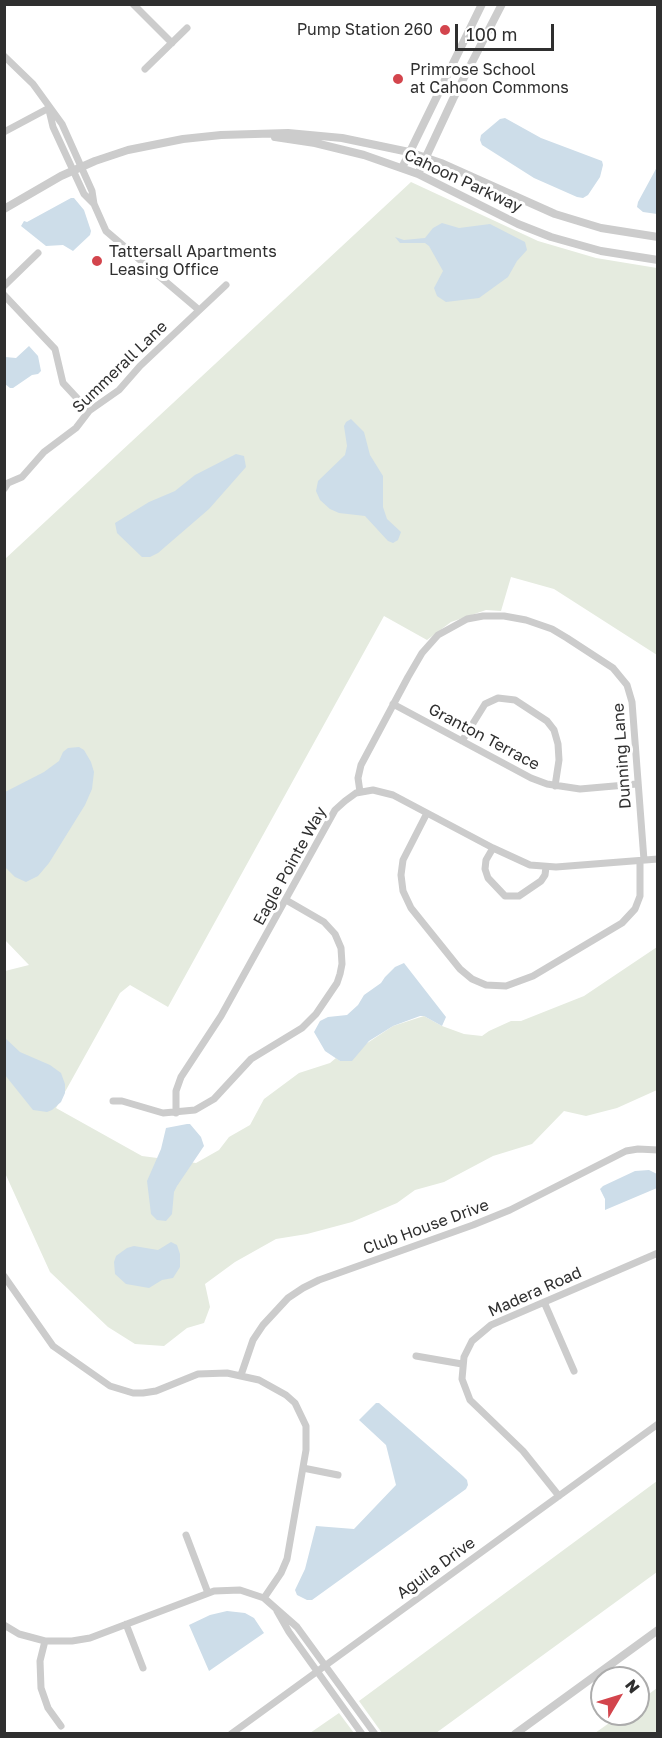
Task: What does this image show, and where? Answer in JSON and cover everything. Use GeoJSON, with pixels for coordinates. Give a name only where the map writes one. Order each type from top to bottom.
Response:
{"type":"FeatureCollection","features":[{"type":"Feature","properties":{"kind":"street"},"geometry":{"type":"LineString","coordinates":[[133,4],[172,43]]}},
{"type":"Feature","properties":{"kind":"street"},"geometry":{"type":"LineString","coordinates":[[402,168],[482,4]]}},
{"type":"Feature","properties":{"kind":"street"},"geometry":{"type":"LineString","coordinates":[[418,174],[501,4]]}},
{"type":"Feature","properties":{"kind":"street"},"geometry":{"type":"LineString","coordinates":[[145,69],[187,28]]}},
{"type":"Feature","properties":{"kind":"street"},"geometry":{"type":"LineString","coordinates":[[4,56],[33,84],[49,108],[52,127],[78,169],[84,194],[94,204],[108,234],[199,310]]}},
{"type":"Feature","properties":{"kind":"street"},"geometry":{"type":"LineString","coordinates":[[4,132],[49,108]]}},
{"type":"Feature","properties":{"kind":"street","name":"Cahoon Parkway"},"geometry":{"type":"LineString","coordinates":[[4,209],[36,189],[78,169],[152,144],[221,135],[288,133],[326,136],[409,152],[426,157],[555,214],[601,228],[657,237]]}},
{"type":"Feature","properties":{"kind":"street","name":"Cahoon Parkway"},"geometry":{"type":"LineString","coordinates":[[254,134],[337,148],[402,168],[518,224],[551,237],[601,251],[657,260]]}},
{"type":"Feature","properties":{"kind":"street"},"geometry":{"type":"LineString","coordinates":[[4,286],[38,253]]}},
{"type":"Feature","properties":{"kind":"street","name":"Summerall Lane"},"geometry":{"type":"LineString","coordinates":[[6,485],[22,477],[45,452],[76,428],[89,411],[119,390],[140,366],[226,285]]}},
{"type":"Feature","properties":{"kind":"street"},"geometry":{"type":"LineString","coordinates":[[4,295],[55,349],[63,383],[89,411]]}},
{"type":"Feature","properties":{"kind":"street","name":"Dunning Lane"},"geometry":{"type":"LineString","coordinates":[[360,792],[358,771],[422,653],[438,635],[467,619],[504,616],[534,622],[562,634],[613,668],[625,680],[632,702],[642,861],[640,896],[635,909],[622,923],[533,976],[506,986],[486,985],[472,979],[460,969],[411,908],[403,891],[401,875],[403,860],[427,813]]}},
{"type":"Feature","properties":{"kind":"street"},"geometry":{"type":"LineString","coordinates":[[462,741],[485,704],[498,698],[515,700],[547,721],[554,730],[559,760],[555,786]]}},
{"type":"Feature","properties":{"kind":"street","name":"Granton Terrace"},"geometry":{"type":"LineString","coordinates":[[393,704],[531,778],[555,786],[580,789],[637,784]]}},
{"type":"Feature","properties":{"kind":"street"},"geometry":{"type":"LineString","coordinates":[[360,792],[373,790],[386,792],[525,863],[546,867],[657,859]]}},
{"type":"Feature","properties":{"kind":"street","name":"Eagle Pointe Way"},"geometry":{"type":"LineString","coordinates":[[176,1113],[176,1091],[181,1077],[221,1016],[335,810],[360,792]]}},
{"type":"Feature","properties":{"kind":"street"},"geometry":{"type":"LineString","coordinates":[[493,848],[486,860],[485,869],[488,878],[505,896],[519,896],[541,881],[546,867]]}},
{"type":"Feature","properties":{"kind":"street"},"geometry":{"type":"LineString","coordinates":[[113,1101],[122,1101],[163,1113],[195,1110],[214,1099],[251,1059],[302,1028],[316,1014],[337,983],[342,955],[335,934],[324,922],[286,900]]}},
{"type":"Feature","properties":{"kind":"street","name":"Club House Drive"},"geometry":{"type":"LineString","coordinates":[[241,1374],[249,1349],[263,1325],[288,1298],[303,1288],[319,1280],[510,1210],[626,1151],[657,1150]]}},
{"type":"Feature","properties":{"kind":"street","name":"Madera Road"},"geometry":{"type":"LineString","coordinates":[[462,1364],[467,1349],[485,1329],[657,1252]]}},
{"type":"Feature","properties":{"kind":"street"},"geometry":{"type":"LineString","coordinates":[[4,1276],[53,1346],[110,1386],[143,1394],[198,1374],[212,1372],[241,1374],[276,1388],[295,1403],[306,1426],[307,1438],[303,1468],[287,1559],[274,1586],[264,1598]]}},
{"type":"Feature","properties":{"kind":"street"},"geometry":{"type":"LineString","coordinates":[[544,1302],[574,1371]]}},
{"type":"Feature","properties":{"kind":"street"},"geometry":{"type":"LineString","coordinates":[[416,1356],[462,1364],[464,1387],[473,1405],[523,1451],[559,1496]]}},
{"type":"Feature","properties":{"kind":"street","name":"Aguila Drive"},"geometry":{"type":"LineString","coordinates":[[231,1734],[657,1424]]}},
{"type":"Feature","properties":{"kind":"street"},"geometry":{"type":"LineString","coordinates":[[303,1468],[338,1475]]}},
{"type":"Feature","properties":{"kind":"street"},"geometry":{"type":"LineString","coordinates":[[186,1535],[208,1593]]}},
{"type":"Feature","properties":{"kind":"street"},"geometry":{"type":"LineString","coordinates":[[4,1625],[19,1634],[45,1641],[81,1639],[214,1591],[240,1590],[264,1598],[297,1627],[375,1734]]}},
{"type":"Feature","properties":{"kind":"street"},"geometry":{"type":"LineString","coordinates":[[274,1607],[289,1632],[362,1734]]}},
{"type":"Feature","properties":{"kind":"street"},"geometry":{"type":"LineString","coordinates":[[126,1624],[143,1668]]}},
{"type":"Feature","properties":{"kind":"street"},"geometry":{"type":"LineString","coordinates":[[515,1734],[657,1630]]}},
{"type":"Feature","properties":{"kind":"street"},"geometry":{"type":"LineString","coordinates":[[45,1641],[40,1661],[41,1688],[48,1708],[61,1726]]}},
{"type":"Feature","properties":{"kind":"shaded area"},"geometry":{"type":"Polygon","coordinates":[[[411,182],[538,241],[596,258],[657,268],[657,655],[554,589],[511,577],[501,611],[486,610],[451,622],[427,640],[384,616],[168,1007],[130,985],[120,993],[56,1108],[142,1156],[196,1163],[219,1150],[229,1137],[250,1125],[264,1099],[299,1073],[330,1063],[336,1058],[340,1061],[393,1026],[424,1016],[464,1034],[482,1036],[511,1021],[521,1021],[584,996],[657,947],[657,1090],[617,1108],[586,1116],[564,1111],[532,1144],[493,1156],[444,1182],[415,1190],[397,1203],[352,1222],[307,1234],[276,1239],[235,1262],[205,1284],[210,1307],[204,1323],[187,1328],[164,1346],[135,1344],[108,1327],[50,1272],[5,1173],[5,971],[29,965],[5,940],[5,559],[411,182]]]}},
{"type":"Feature","properties":{"kind":"shaded area"},"geometry":{"type":"Polygon","coordinates":[[[657,1481],[657,1572],[436,1733],[382,1733],[359,1701],[657,1481]]]}},
{"type":"Feature","properties":{"kind":"shaded area"},"geometry":{"type":"Polygon","coordinates":[[[657,1688],[657,1733],[595,1733],[605,1726],[650,1726],[650,1693],[657,1688]]]}},
{"type":"Feature","properties":{"kind":"shaded area"},"geometry":{"type":"Polygon","coordinates":[[[339,1713],[354,1733],[310,1733],[339,1713]]]}},
{"type":"Feature","properties":{"kind":"water"},"geometry":{"type":"Polygon","coordinates":[[[505,118],[541,138],[602,161],[600,177],[588,195],[583,198],[577,197],[534,178],[482,145],[481,135],[500,119],[505,118]]]}},
{"type":"Feature","properties":{"kind":"water"},"geometry":{"type":"Polygon","coordinates":[[[657,167],[657,214],[643,212],[637,207],[638,202],[657,167]]]}},
{"type":"Feature","properties":{"kind":"water"},"geometry":{"type":"Polygon","coordinates":[[[74,198],[84,210],[91,231],[90,235],[73,251],[63,245],[46,246],[21,226],[24,221],[27,222],[74,198]]]}},
{"type":"Feature","properties":{"kind":"water"},"geometry":{"type":"Polygon","coordinates":[[[442,223],[459,228],[490,224],[525,242],[527,250],[517,261],[508,277],[479,298],[446,302],[437,296],[434,288],[443,271],[429,246],[425,243],[400,243],[395,237],[404,240],[425,238],[433,228],[442,223]]]}},
{"type":"Feature","properties":{"kind":"water"},"geometry":{"type":"Polygon","coordinates":[[[29,346],[38,356],[41,371],[10,388],[5,384],[5,357],[16,358],[29,346]]]}},
{"type":"Feature","properties":{"kind":"water"},"geometry":{"type":"Polygon","coordinates":[[[351,419],[364,432],[370,455],[383,476],[383,507],[387,519],[401,532],[398,540],[393,543],[388,541],[365,516],[339,513],[330,509],[320,500],[316,491],[318,481],[345,455],[347,446],[344,426],[351,419]]]}},
{"type":"Feature","properties":{"kind":"water"},"geometry":{"type":"Polygon","coordinates":[[[236,454],[244,456],[246,467],[209,509],[158,553],[150,557],[142,557],[117,533],[115,523],[149,502],[175,491],[195,475],[236,454]]]}},
{"type":"Feature","properties":{"kind":"water"},"geometry":{"type":"Polygon","coordinates":[[[79,747],[84,750],[91,762],[94,772],[92,789],[85,805],[49,863],[38,876],[26,882],[15,877],[5,867],[5,792],[44,772],[59,761],[63,752],[68,748],[79,747]]]}},
{"type":"Feature","properties":{"kind":"water"},"geometry":{"type":"Polygon","coordinates":[[[404,963],[446,1017],[442,1026],[420,1016],[393,1026],[369,1041],[352,1061],[340,1061],[325,1051],[314,1032],[320,1021],[328,1017],[347,1015],[358,1005],[364,995],[381,983],[395,967],[404,963]]]}},
{"type":"Feature","properties":{"kind":"water"},"geometry":{"type":"Polygon","coordinates":[[[5,1038],[20,1052],[50,1065],[61,1073],[65,1093],[61,1102],[52,1110],[47,1112],[33,1110],[5,1075],[5,1038]]]}},
{"type":"Feature","properties":{"kind":"water"},"geometry":{"type":"Polygon","coordinates":[[[190,1124],[201,1137],[204,1146],[174,1192],[172,1214],[166,1221],[157,1220],[151,1214],[147,1181],[161,1149],[166,1128],[190,1124]]]}},
{"type":"Feature","properties":{"kind":"water"},"geometry":{"type":"Polygon","coordinates":[[[649,1170],[657,1174],[657,1188],[605,1210],[605,1199],[600,1189],[603,1186],[635,1171],[649,1170]]]}},
{"type":"Feature","properties":{"kind":"water"},"geometry":{"type":"Polygon","coordinates":[[[171,1242],[177,1245],[180,1254],[180,1267],[173,1278],[162,1280],[149,1288],[126,1284],[115,1274],[116,1256],[127,1248],[134,1246],[158,1250],[171,1242]]]}},
{"type":"Feature","properties":{"kind":"water"},"geometry":{"type":"Polygon","coordinates":[[[376,1403],[379,1403],[463,1476],[468,1485],[466,1489],[312,1600],[307,1600],[297,1595],[295,1590],[305,1569],[316,1526],[354,1529],[396,1485],[386,1445],[359,1420],[376,1403]]]}},
{"type":"Feature","properties":{"kind":"water"},"geometry":{"type":"Polygon","coordinates":[[[227,1611],[245,1613],[254,1618],[264,1633],[209,1671],[189,1625],[210,1615],[227,1611]]]}},
{"type":"Feature","properties":{"kind":"place","name":"Pump Station 260"},"geometry":{"type":"Point","coordinates":[445,30]}},
{"type":"Feature","properties":{"kind":"place","name":"Primrose School at Cahoon Commons"},"geometry":{"type":"Point","coordinates":[398,79]}},
{"type":"Feature","properties":{"kind":"place","name":"Tattersall Apartments Leasing Office"},"geometry":{"type":"Point","coordinates":[97,261]}}]}
